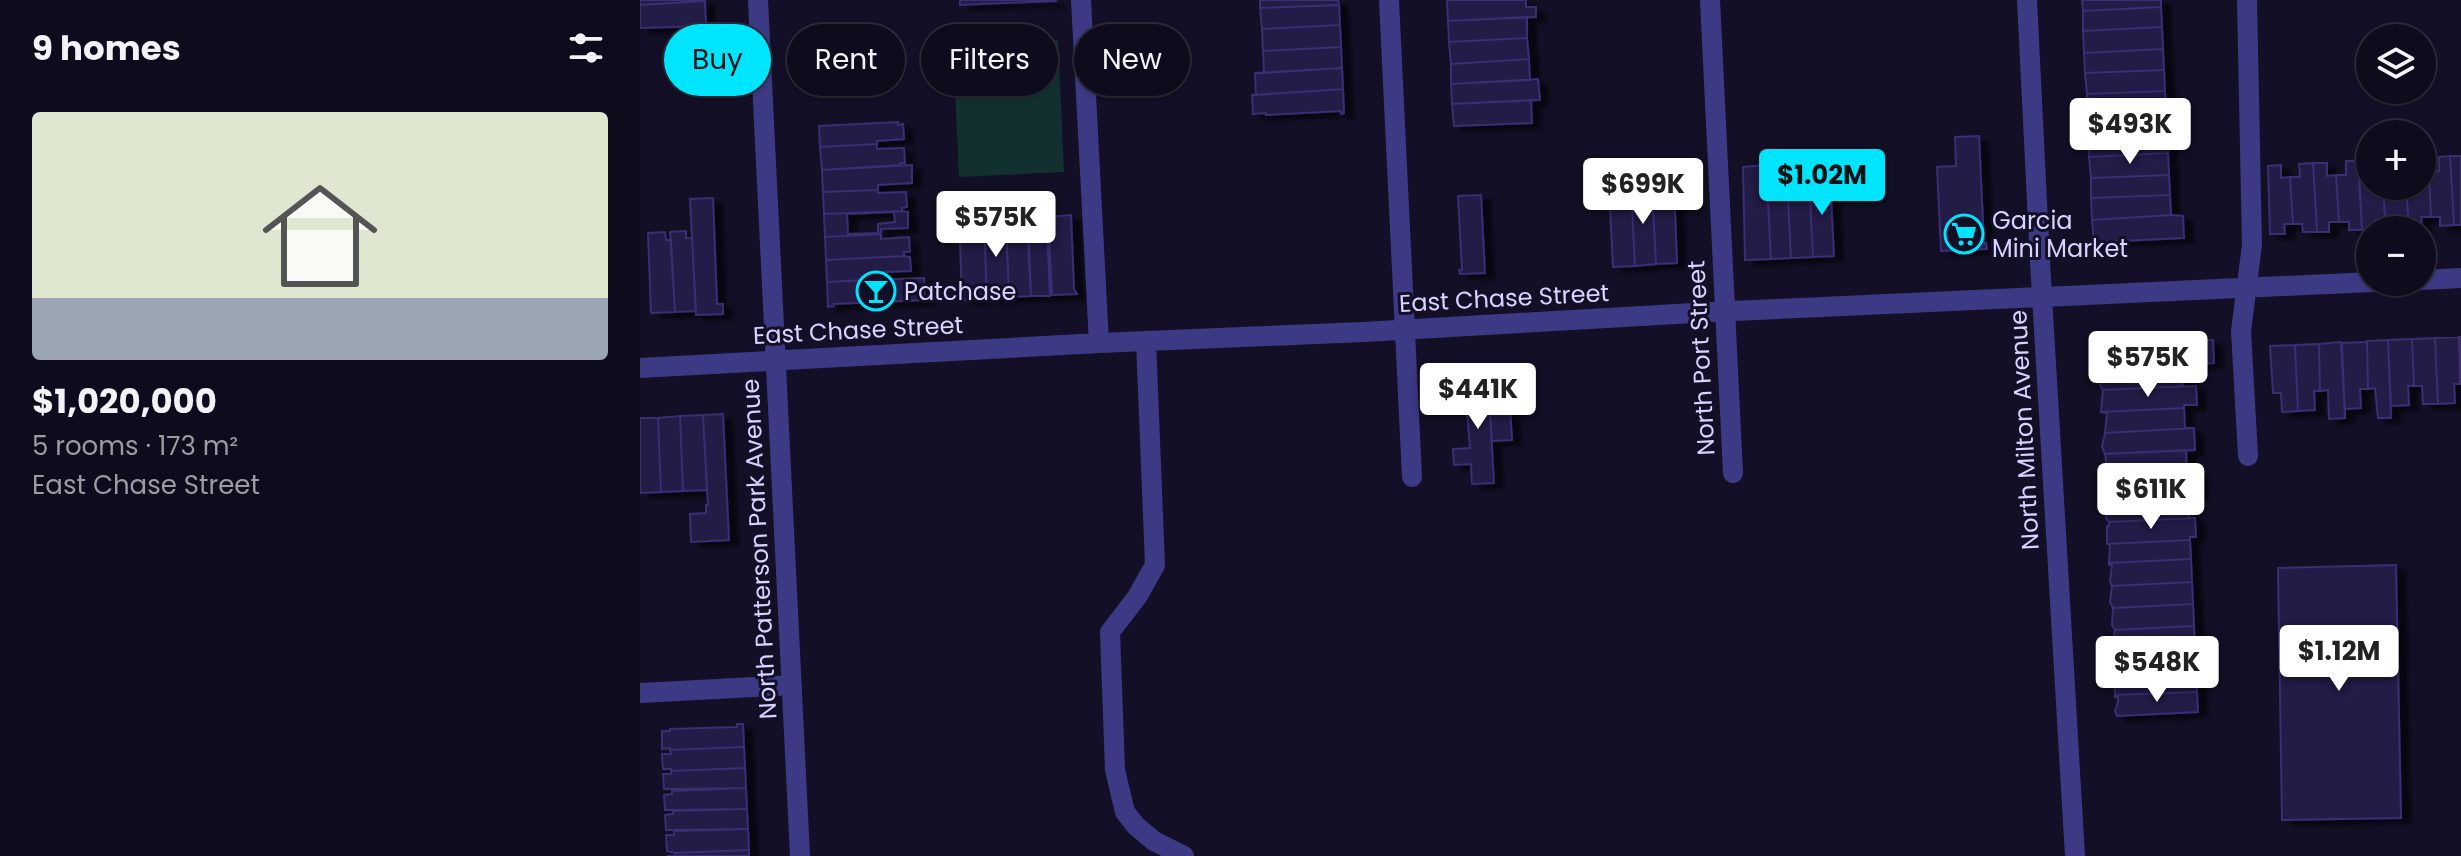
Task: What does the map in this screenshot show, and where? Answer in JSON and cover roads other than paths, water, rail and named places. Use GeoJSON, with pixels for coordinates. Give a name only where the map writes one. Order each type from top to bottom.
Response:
{"type":"FeatureCollection","features":[{"type":"Feature","properties":{"kind":"street","name":"North Patterson Park Avenue"},"geometry":{"type":"LineString","coordinates":[[758,0],[800,856]]}},
{"type":"Feature","properties":{"kind":"street"},"geometry":{"type":"LineString","coordinates":[[1081,0],[1099,343]]}},
{"type":"Feature","properties":{"kind":"street"},"geometry":{"type":"LineString","coordinates":[[1389,0],[1412,477]]}},
{"type":"Feature","properties":{"kind":"street","name":"North Port Street"},"geometry":{"type":"LineString","coordinates":[[1710,0],[1733,473]]}},
{"type":"Feature","properties":{"kind":"street","name":"North Milton Avenue"},"geometry":{"type":"LineString","coordinates":[[2027,0],[2075,856]]}},
{"type":"Feature","properties":{"kind":"street"},"geometry":{"type":"LineString","coordinates":[[2247,0],[2252,245],[2241,331],[2248,456]]}},
{"type":"Feature","properties":{"kind":"street"},"geometry":{"type":"LineString","coordinates":[[2436,279],[2461,278]]}},
{"type":"Feature","properties":{"kind":"street","name":"East Chase Street"},"geometry":{"type":"LineString","coordinates":[[640,368],[1726,311],[2356,283]]}},
{"type":"Feature","properties":{"kind":"street"},"geometry":{"type":"LineString","coordinates":[[1146,341],[1155,565],[1137,597],[1110,632],[1115,770],[1125,812],[1136,826],[1154,841],[1184,856]]}},
{"type":"Feature","properties":{"kind":"street"},"geometry":{"type":"LineString","coordinates":[[640,693],[792,685]]}},
{"type":"Feature","properties":{"kind":"place","name":"Garcia Mini Market"},"geometry":{"type":"Point","coordinates":[1964,234]}},
{"type":"Feature","properties":{"kind":"place","name":"Patchase"},"geometry":{"type":"Point","coordinates":[876,291]}}]}
